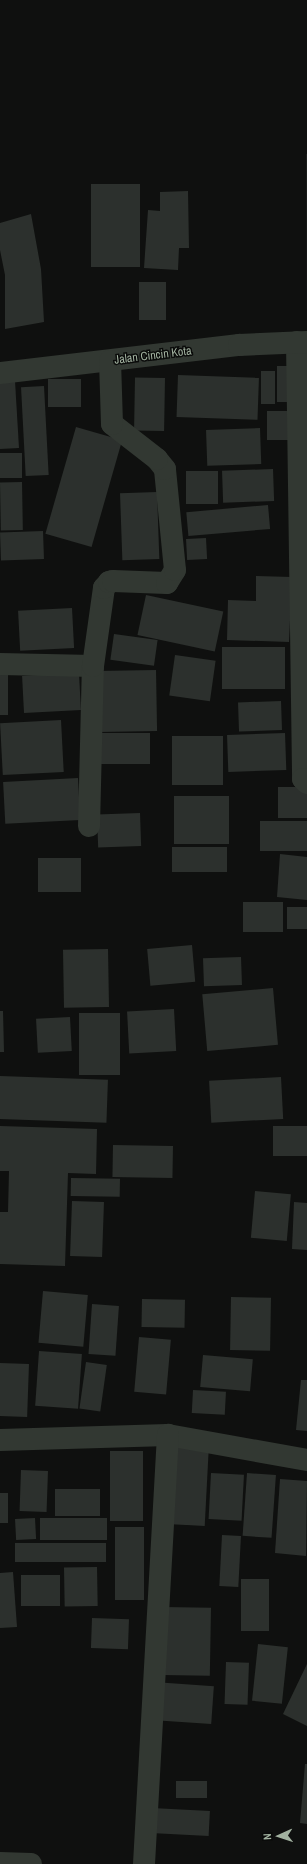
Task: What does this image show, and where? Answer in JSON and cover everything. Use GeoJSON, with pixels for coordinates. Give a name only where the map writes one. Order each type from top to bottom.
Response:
{"type":"FeatureCollection","features":[{"type":"Feature","properties":{"kind":"street","name":"Jalan Cincin Kota"},"geometry":{"type":"LineString","coordinates":[[0,373],[239,345],[302,342]]}},
{"type":"Feature","properties":{"kind":"street"},"geometry":{"type":"LineString","coordinates":[[302,342],[303,779],[307,783]]}},
{"type":"Feature","properties":{"kind":"street"},"geometry":{"type":"LineString","coordinates":[[88,826],[93,666],[106,584],[113,581],[167,583],[175,570],[164,469],[157,459],[112,424],[110,361]]}},
{"type":"Feature","properties":{"kind":"street"},"geometry":{"type":"LineString","coordinates":[[0,664],[93,666]]}},
{"type":"Feature","properties":{"kind":"street"},"geometry":{"type":"LineString","coordinates":[[0,1440],[168,1435],[307,1460]]}},
{"type":"Feature","properties":{"kind":"street"},"geometry":{"type":"LineString","coordinates":[[144,1864],[168,1435]]}},
{"type":"Feature","properties":{"kind":"street"},"geometry":{"type":"LineString","coordinates":[[0,1863],[31,1864]]}},
{"type":"Feature","properties":{"kind":"shaded area"},"geometry":{"type":"Polygon","coordinates":[[[306,154],[307,154],[306,340],[306,154]]]}},
{"type":"Feature","properties":{"kind":"building"},"geometry":{"type":"Polygon","coordinates":[[[91,184],[140,184],[140,267],[91,267],[91,184]]]}},
{"type":"Feature","properties":{"kind":"building"},"geometry":{"type":"Polygon","coordinates":[[[188,191],[189,248],[179,248],[178,270],[144,268],[148,210],[160,211],[160,192],[188,191]]]}},
{"type":"Feature","properties":{"kind":"building"},"geometry":{"type":"Polygon","coordinates":[[[31,214],[41,269],[44,322],[5,329],[5,275],[0,250],[0,223],[31,214]]]}},
{"type":"Feature","properties":{"kind":"building"},"geometry":{"type":"Polygon","coordinates":[[[139,282],[166,282],[166,320],[139,320],[139,282]]]}},
{"type":"Feature","properties":{"kind":"building"},"geometry":{"type":"Polygon","coordinates":[[[277,366],[296,366],[296,402],[277,402],[277,366]]]}},
{"type":"Feature","properties":{"kind":"building"},"geometry":{"type":"Polygon","coordinates":[[[261,371],[275,371],[275,404],[261,404],[261,371]]]}},
{"type":"Feature","properties":{"kind":"building"},"geometry":{"type":"Polygon","coordinates":[[[178,375],[259,378],[257,420],[177,417],[178,375]]]}},
{"type":"Feature","properties":{"kind":"building"},"geometry":{"type":"Polygon","coordinates":[[[135,377],[165,378],[164,431],[134,430],[135,377]]]}},
{"type":"Feature","properties":{"kind":"building"},"geometry":{"type":"Polygon","coordinates":[[[48,379],[81,379],[81,407],[48,407],[48,379]]]}},
{"type":"Feature","properties":{"kind":"building"},"geometry":{"type":"Polygon","coordinates":[[[15,381],[19,448],[0,449],[0,382],[15,381]]]}},
{"type":"Feature","properties":{"kind":"building"},"geometry":{"type":"Polygon","coordinates":[[[44,386],[49,475],[26,476],[21,387],[44,386]]]}},
{"type":"Feature","properties":{"kind":"building"},"geometry":{"type":"Polygon","coordinates":[[[267,411],[289,411],[289,440],[267,440],[267,411]]]}},
{"type":"Feature","properties":{"kind":"building"},"geometry":{"type":"Polygon","coordinates":[[[76,427],[122,440],[92,547],[45,534],[76,427]]]}},
{"type":"Feature","properties":{"kind":"building"},"geometry":{"type":"Polygon","coordinates":[[[260,428],[261,464],[207,466],[206,430],[260,428]]]}},
{"type":"Feature","properties":{"kind":"building"},"geometry":{"type":"Polygon","coordinates":[[[0,453],[22,453],[22,478],[0,478],[0,453]]]}},
{"type":"Feature","properties":{"kind":"building"},"geometry":{"type":"Polygon","coordinates":[[[273,469],[274,501],[223,503],[222,471],[273,469]]]}},
{"type":"Feature","properties":{"kind":"building"},"geometry":{"type":"Polygon","coordinates":[[[186,471],[218,471],[218,504],[186,504],[186,471]]]}},
{"type":"Feature","properties":{"kind":"building"},"geometry":{"type":"Polygon","coordinates":[[[0,482],[22,482],[23,530],[1,530],[0,482]]]}},
{"type":"Feature","properties":{"kind":"building"},"geometry":{"type":"Polygon","coordinates":[[[157,492],[159,559],[122,560],[120,493],[157,492]]]}},
{"type":"Feature","properties":{"kind":"building"},"geometry":{"type":"Polygon","coordinates":[[[268,505],[270,529],[188,536],[186,512],[268,505]]]}},
{"type":"Feature","properties":{"kind":"building"},"geometry":{"type":"Polygon","coordinates":[[[43,531],[44,559],[1,560],[0,533],[43,531]]]}},
{"type":"Feature","properties":{"kind":"building"},"geometry":{"type":"Polygon","coordinates":[[[206,538],[207,559],[187,560],[186,539],[206,538]]]}},
{"type":"Feature","properties":{"kind":"building"},"geometry":{"type":"Polygon","coordinates":[[[256,576],[292,577],[289,642],[227,640],[228,600],[256,601],[256,576]]]}},
{"type":"Feature","properties":{"kind":"building"},"geometry":{"type":"Polygon","coordinates":[[[146,595],[223,611],[215,652],[137,635],[146,595]]]}},
{"type":"Feature","properties":{"kind":"building"},"geometry":{"type":"Polygon","coordinates":[[[72,608],[74,648],[20,651],[18,611],[72,608]]]}},
{"type":"Feature","properties":{"kind":"building"},"geometry":{"type":"Polygon","coordinates":[[[114,634],[158,640],[154,666],[110,660],[114,634]]]}},
{"type":"Feature","properties":{"kind":"building"},"geometry":{"type":"Polygon","coordinates":[[[222,647],[285,647],[285,689],[222,689],[222,647]]]}},
{"type":"Feature","properties":{"kind":"building"},"geometry":{"type":"Polygon","coordinates":[[[175,655],[216,661],[210,701],[169,696],[175,655]]]}},
{"type":"Feature","properties":{"kind":"building"},"geometry":{"type":"Polygon","coordinates":[[[156,670],[157,731],[99,732],[98,671],[156,670]]]}},
{"type":"Feature","properties":{"kind":"building"},"geometry":{"type":"Polygon","coordinates":[[[0,673],[8,673],[8,715],[0,715],[0,673]]]}},
{"type":"Feature","properties":{"kind":"building"},"geometry":{"type":"Polygon","coordinates":[[[79,673],[81,710],[24,713],[22,676],[79,673]]]}},
{"type":"Feature","properties":{"kind":"building"},"geometry":{"type":"Polygon","coordinates":[[[281,701],[282,730],[239,731],[238,703],[281,701]]]}},
{"type":"Feature","properties":{"kind":"building"},"geometry":{"type":"Polygon","coordinates":[[[61,720],[64,772],[3,775],[0,723],[61,720]]]}},
{"type":"Feature","properties":{"kind":"building"},"geometry":{"type":"Polygon","coordinates":[[[92,733],[150,733],[150,764],[92,764],[92,733]]]}},
{"type":"Feature","properties":{"kind":"building"},"geometry":{"type":"Polygon","coordinates":[[[285,733],[286,770],[228,772],[227,735],[285,733]]]}},
{"type":"Feature","properties":{"kind":"building"},"geometry":{"type":"Polygon","coordinates":[[[172,736],[223,736],[223,785],[172,785],[172,736]]]}},
{"type":"Feature","properties":{"kind":"building"},"geometry":{"type":"Polygon","coordinates":[[[78,778],[80,820],[5,824],[3,782],[78,778]]]}},
{"type":"Feature","properties":{"kind":"building"},"geometry":{"type":"Polygon","coordinates":[[[278,787],[307,787],[307,818],[278,818],[278,787]]]}},
{"type":"Feature","properties":{"kind":"building"},"geometry":{"type":"Polygon","coordinates":[[[174,796],[229,796],[229,844],[174,844],[174,796]]]}},
{"type":"Feature","properties":{"kind":"building"},"geometry":{"type":"Polygon","coordinates":[[[140,813],[141,846],[98,847],[97,815],[140,813]]]}},
{"type":"Feature","properties":{"kind":"building"},"geometry":{"type":"Polygon","coordinates":[[[260,821],[307,821],[307,851],[260,851],[260,821]]]}},
{"type":"Feature","properties":{"kind":"building"},"geometry":{"type":"Polygon","coordinates":[[[172,847],[227,847],[227,872],[172,872],[172,847]]]}},
{"type":"Feature","properties":{"kind":"building"},"geometry":{"type":"Polygon","coordinates":[[[280,854],[307,857],[307,900],[277,897],[280,854]]]}},
{"type":"Feature","properties":{"kind":"building"},"geometry":{"type":"Polygon","coordinates":[[[38,858],[81,858],[81,892],[38,892],[38,858]]]}},
{"type":"Feature","properties":{"kind":"building"},"geometry":{"type":"Polygon","coordinates":[[[243,902],[283,902],[283,932],[243,932],[243,902]]]}},
{"type":"Feature","properties":{"kind":"building"},"geometry":{"type":"Polygon","coordinates":[[[287,907],[307,907],[307,929],[287,929],[287,907]]]}},
{"type":"Feature","properties":{"kind":"building"},"geometry":{"type":"Polygon","coordinates":[[[192,945],[195,982],[150,986],[147,949],[192,945]]]}},
{"type":"Feature","properties":{"kind":"building"},"geometry":{"type":"Polygon","coordinates":[[[108,949],[109,1007],[64,1008],[63,950],[108,949]]]}},
{"type":"Feature","properties":{"kind":"building"},"geometry":{"type":"Polygon","coordinates":[[[241,957],[242,985],[204,986],[203,958],[241,957]]]}},
{"type":"Feature","properties":{"kind":"building"},"geometry":{"type":"Polygon","coordinates":[[[273,988],[278,1045],[207,1051],[202,994],[273,988]]]}},
{"type":"Feature","properties":{"kind":"building"},"geometry":{"type":"Polygon","coordinates":[[[174,1009],[176,1051],[129,1053],[127,1011],[174,1009]]]}},
{"type":"Feature","properties":{"kind":"building"},"geometry":{"type":"Polygon","coordinates":[[[0,1011],[3,1011],[4,1052],[0,1052],[0,1011]]]}},
{"type":"Feature","properties":{"kind":"building"},"geometry":{"type":"Polygon","coordinates":[[[79,1013],[120,1013],[120,1075],[79,1075],[79,1013]]]}},
{"type":"Feature","properties":{"kind":"building"},"geometry":{"type":"Polygon","coordinates":[[[70,1017],[72,1051],[38,1053],[36,1019],[70,1017]]]}},
{"type":"Feature","properties":{"kind":"building"},"geometry":{"type":"Polygon","coordinates":[[[0,1076],[108,1080],[106,1123],[0,1119],[0,1076]]]}},
{"type":"Feature","properties":{"kind":"building"},"geometry":{"type":"Polygon","coordinates":[[[281,1077],[283,1119],[211,1123],[209,1081],[281,1077]]]}},
{"type":"Feature","properties":{"kind":"building"},"geometry":{"type":"Polygon","coordinates":[[[0,1126],[97,1129],[96,1174],[68,1173],[65,1266],[0,1264],[0,1212],[8,1212],[9,1171],[0,1171],[0,1126]]]}},
{"type":"Feature","properties":{"kind":"building"},"geometry":{"type":"Polygon","coordinates":[[[273,1126],[307,1126],[307,1156],[273,1156],[273,1126]]]}},
{"type":"Feature","properties":{"kind":"building"},"geometry":{"type":"Polygon","coordinates":[[[113,1145],[173,1146],[172,1178],[112,1177],[113,1145]]]}},
{"type":"Feature","properties":{"kind":"building"},"geometry":{"type":"Polygon","coordinates":[[[71,1178],[120,1179],[120,1197],[71,1196],[71,1178]]]}},
{"type":"Feature","properties":{"kind":"building"},"geometry":{"type":"Polygon","coordinates":[[[255,1191],[291,1194],[287,1241],[251,1238],[255,1191]]]}},
{"type":"Feature","properties":{"kind":"building"},"geometry":{"type":"Polygon","coordinates":[[[72,1201],[104,1202],[102,1257],[70,1256],[72,1201]]]}},
{"type":"Feature","properties":{"kind":"building"},"geometry":{"type":"Polygon","coordinates":[[[294,1202],[307,1203],[307,1250],[292,1249],[294,1202]]]}},
{"type":"Feature","properties":{"kind":"building"},"geometry":{"type":"Polygon","coordinates":[[[43,1291],[88,1295],[83,1347],[38,1343],[43,1291]]]}},
{"type":"Feature","properties":{"kind":"building"},"geometry":{"type":"Polygon","coordinates":[[[231,1297],[271,1298],[270,1351],[230,1350],[231,1297]]]}},
{"type":"Feature","properties":{"kind":"building"},"geometry":{"type":"Polygon","coordinates":[[[142,1299],[185,1300],[185,1328],[142,1327],[142,1299]]]}},
{"type":"Feature","properties":{"kind":"building"},"geometry":{"type":"Polygon","coordinates":[[[92,1304],[119,1306],[115,1356],[89,1354],[92,1304]]]}},
{"type":"Feature","properties":{"kind":"building"},"geometry":{"type":"Polygon","coordinates":[[[139,1337],[171,1340],[166,1395],[134,1392],[139,1337]]]}},
{"type":"Feature","properties":{"kind":"building"},"geometry":{"type":"Polygon","coordinates":[[[39,1351],[82,1354],[78,1409],[35,1406],[39,1351]]]}},
{"type":"Feature","properties":{"kind":"building"},"geometry":{"type":"Polygon","coordinates":[[[203,1355],[253,1359],[250,1391],[200,1387],[203,1355]]]}},
{"type":"Feature","properties":{"kind":"building"},"geometry":{"type":"Polygon","coordinates":[[[86,1362],[107,1365],[100,1411],[79,1409],[86,1362]]]}},
{"type":"Feature","properties":{"kind":"building"},"geometry":{"type":"Polygon","coordinates":[[[0,1363],[29,1364],[27,1417],[0,1416],[0,1363]]]}},
{"type":"Feature","properties":{"kind":"building"},"geometry":{"type":"Polygon","coordinates":[[[301,1380],[307,1380],[307,1431],[296,1430],[301,1380]]]}},
{"type":"Feature","properties":{"kind":"building"},"geometry":{"type":"Polygon","coordinates":[[[193,1390],[226,1392],[225,1415],[192,1413],[193,1390]]]}},
{"type":"Feature","properties":{"kind":"building"},"geometry":{"type":"Polygon","coordinates":[[[171,1443],[209,1445],[205,1526],[167,1524],[171,1443]]]}},
{"type":"Feature","properties":{"kind":"building"},"geometry":{"type":"Polygon","coordinates":[[[110,1451],[143,1451],[143,1521],[110,1521],[110,1451]]]}},
{"type":"Feature","properties":{"kind":"building"},"geometry":{"type":"Polygon","coordinates":[[[21,1470],[48,1471],[47,1512],[20,1511],[21,1470]]]}},
{"type":"Feature","properties":{"kind":"building"},"geometry":{"type":"Polygon","coordinates":[[[211,1473],[244,1475],[242,1521],[209,1519],[211,1473]]]}},
{"type":"Feature","properties":{"kind":"building"},"geometry":{"type":"Polygon","coordinates":[[[247,1473],[276,1475],[272,1538],[243,1536],[247,1473]]]}},
{"type":"Feature","properties":{"kind":"building"},"geometry":{"type":"Polygon","coordinates":[[[280,1479],[307,1481],[306,1556],[275,1553],[280,1479]]]}},
{"type":"Feature","properties":{"kind":"building"},"geometry":{"type":"Polygon","coordinates":[[[55,1489],[100,1489],[100,1516],[55,1516],[55,1489]]]}},
{"type":"Feature","properties":{"kind":"building"},"geometry":{"type":"Polygon","coordinates":[[[0,1493],[8,1493],[8,1523],[0,1523],[0,1493]]]}},
{"type":"Feature","properties":{"kind":"building"},"geometry":{"type":"Polygon","coordinates":[[[35,1518],[36,1539],[16,1540],[15,1519],[35,1518]]]}},
{"type":"Feature","properties":{"kind":"building"},"geometry":{"type":"Polygon","coordinates":[[[40,1518],[107,1518],[107,1540],[40,1540],[40,1518]]]}},
{"type":"Feature","properties":{"kind":"building"},"geometry":{"type":"Polygon","coordinates":[[[115,1527],[144,1527],[144,1600],[115,1600],[115,1527]]]}},
{"type":"Feature","properties":{"kind":"building"},"geometry":{"type":"Polygon","coordinates":[[[222,1535],[241,1536],[238,1587],[219,1586],[222,1535]]]}},
{"type":"Feature","properties":{"kind":"building"},"geometry":{"type":"Polygon","coordinates":[[[15,1543],[106,1543],[106,1562],[15,1562],[15,1543]]]}},
{"type":"Feature","properties":{"kind":"building"},"geometry":{"type":"Polygon","coordinates":[[[97,1567],[98,1606],[65,1607],[64,1568],[97,1567]]]}},
{"type":"Feature","properties":{"kind":"building"},"geometry":{"type":"Polygon","coordinates":[[[13,1572],[17,1627],[0,1628],[0,1573],[13,1572]]]}},
{"type":"Feature","properties":{"kind":"building"},"geometry":{"type":"Polygon","coordinates":[[[21,1575],[60,1575],[60,1606],[21,1606],[21,1575]]]}},
{"type":"Feature","properties":{"kind":"building"},"geometry":{"type":"Polygon","coordinates":[[[241,1579],[269,1579],[269,1631],[241,1631],[241,1579]]]}},
{"type":"Feature","properties":{"kind":"building"},"geometry":{"type":"Polygon","coordinates":[[[163,1607],[211,1608],[210,1676],[162,1675],[163,1607]]]}},
{"type":"Feature","properties":{"kind":"building"},"geometry":{"type":"Polygon","coordinates":[[[92,1618],[129,1619],[128,1649],[91,1648],[92,1618]]]}},
{"type":"Feature","properties":{"kind":"building"},"geometry":{"type":"Polygon","coordinates":[[[258,1644],[288,1647],[282,1704],[252,1701],[258,1644]]]}},
{"type":"Feature","properties":{"kind":"building"},"geometry":{"type":"Polygon","coordinates":[[[226,1662],[249,1663],[248,1705],[225,1704],[226,1662]]]}},
{"type":"Feature","properties":{"kind":"building"},"geometry":{"type":"Polygon","coordinates":[[[307,1664],[307,1726],[283,1714],[307,1664]]]}},
{"type":"Feature","properties":{"kind":"building"},"geometry":{"type":"Polygon","coordinates":[[[154,1682],[214,1686],[211,1724],[151,1720],[154,1682]]]}},
{"type":"Feature","properties":{"kind":"building"},"geometry":{"type":"Polygon","coordinates":[[[305,1764],[307,1764],[307,1824],[300,1823],[305,1764]]]}},
{"type":"Feature","properties":{"kind":"building"},"geometry":{"type":"Polygon","coordinates":[[[176,1781],[207,1781],[207,1798],[176,1798],[176,1781]]]}},
{"type":"Feature","properties":{"kind":"building"},"geometry":{"type":"Polygon","coordinates":[[[152,1808],[210,1811],[209,1836],[151,1833],[152,1808]]]}}]}
